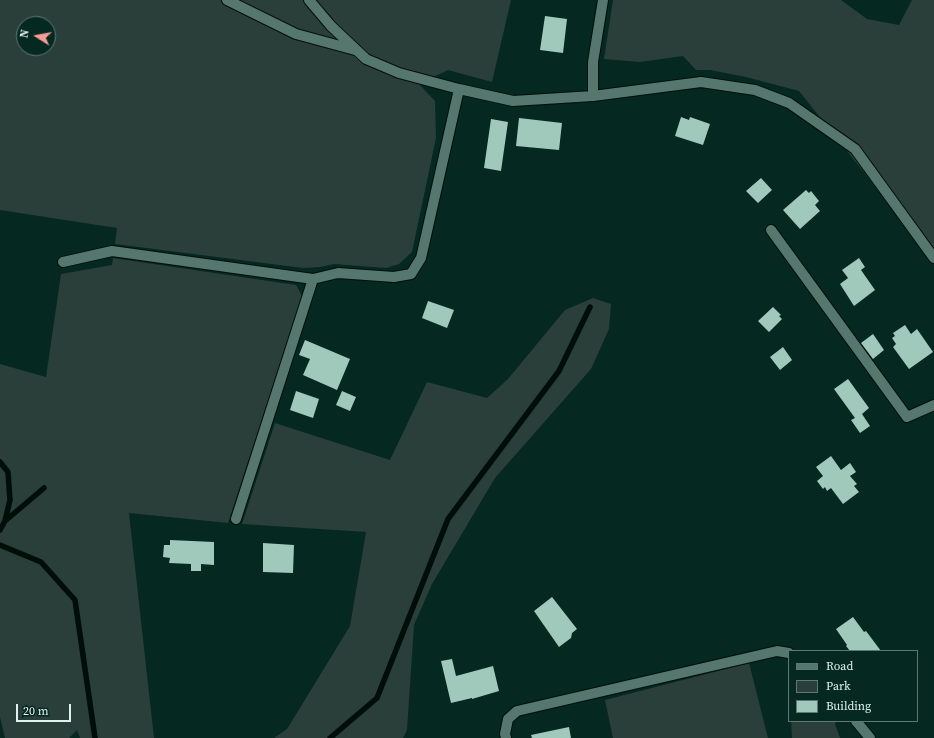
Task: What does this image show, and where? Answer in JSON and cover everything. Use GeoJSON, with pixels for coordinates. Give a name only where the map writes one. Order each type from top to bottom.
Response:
{"type":"FeatureCollection","features":[{"type":"Feature","properties":{"kind":"street"},"geometry":{"type":"LineString","coordinates":[[227,0],[296,34],[357,50]]}},
{"type":"Feature","properties":{"kind":"street"},"geometry":{"type":"LineString","coordinates":[[310,0],[331,26],[366,59],[399,73],[459,89],[513,101],[594,96],[701,82],[755,90],[789,103],[855,149],[934,258]]}},
{"type":"Feature","properties":{"kind":"street"},"geometry":{"type":"LineString","coordinates":[[594,96],[593,62],[603,0]]}},
{"type":"Feature","properties":{"kind":"street"},"geometry":{"type":"LineString","coordinates":[[63,262],[112,251],[313,279],[338,273],[394,277],[411,274],[421,258],[459,89]]}},
{"type":"Feature","properties":{"kind":"street"},"geometry":{"type":"LineString","coordinates":[[771,230],[907,417],[934,405]]}},
{"type":"Feature","properties":{"kind":"street"},"geometry":{"type":"LineString","coordinates":[[236,519],[313,279]]}},
{"type":"Feature","properties":{"kind":"street"},"geometry":{"type":"LineString","coordinates":[[506,738],[505,734],[508,719],[517,711],[777,651],[788,653]]}},
{"type":"Feature","properties":{"kind":"street"},"geometry":{"type":"LineString","coordinates":[[857,722],[870,738]]}},
{"type":"Feature","properties":{"kind":"green space"},"geometry":{"type":"Polygon","coordinates":[[[0,0],[511,0],[492,82],[448,70],[419,84],[435,101],[436,138],[412,252],[399,264],[386,268],[334,264],[303,268],[115,244],[117,228],[0,210],[0,0]]]}},
{"type":"Feature","properties":{"kind":"green space"},"geometry":{"type":"Polygon","coordinates":[[[613,0],[841,0],[867,19],[899,25],[912,0],[934,0],[934,260],[799,91],[746,77],[710,70],[696,70],[683,56],[640,62],[604,59],[613,0]]]}},
{"type":"Feature","properties":{"kind":"green space"},"geometry":{"type":"Polygon","coordinates":[[[113,258],[296,285],[302,296],[228,523],[129,513],[154,738],[80,738],[77,730],[69,738],[5,738],[0,717],[0,364],[46,377],[61,274],[112,265],[113,258]]]}},
{"type":"Feature","properties":{"kind":"green space"},"geometry":{"type":"Polygon","coordinates":[[[593,298],[611,304],[609,329],[591,369],[495,478],[432,584],[414,625],[407,730],[403,738],[274,738],[287,729],[350,626],[366,532],[242,524],[275,423],[390,460],[427,382],[487,398],[508,379],[565,310],[593,298]]]}},
{"type":"Feature","properties":{"kind":"green space"},"geometry":{"type":"Polygon","coordinates":[[[749,663],[768,738],[613,738],[605,700],[749,663]]]}},
{"type":"Feature","properties":{"kind":"green space"},"geometry":{"type":"Polygon","coordinates":[[[791,722],[836,722],[840,738],[792,738],[791,722]]]}},
{"type":"Feature","properties":{"kind":"building"},"geometry":{"type":"Polygon","coordinates":[[[545,16],[567,19],[563,53],[540,50],[545,16]]]}},
{"type":"Feature","properties":{"kind":"building"},"geometry":{"type":"Polygon","coordinates":[[[681,117],[689,120],[690,117],[710,124],[703,145],[675,136],[681,117]]]}},
{"type":"Feature","properties":{"kind":"building"},"geometry":{"type":"Polygon","coordinates":[[[519,118],[562,123],[559,150],[516,146],[519,118]]]}},
{"type":"Feature","properties":{"kind":"building"},"geometry":{"type":"Polygon","coordinates":[[[491,119],[508,122],[501,171],[484,168],[491,119]]]}},
{"type":"Feature","properties":{"kind":"building"},"geometry":{"type":"Polygon","coordinates":[[[761,178],[772,190],[758,203],[746,191],[761,178]]]}},
{"type":"Feature","properties":{"kind":"building"},"geometry":{"type":"Polygon","coordinates":[[[806,190],[809,193],[811,191],[819,201],[815,205],[820,211],[800,229],[783,210],[806,190]]]}},
{"type":"Feature","properties":{"kind":"building"},"geometry":{"type":"Polygon","coordinates":[[[859,258],[865,267],[861,270],[875,290],[854,306],[840,284],[848,278],[842,270],[859,258]]]}},
{"type":"Feature","properties":{"kind":"building"},"geometry":{"type":"Polygon","coordinates":[[[428,301],[454,310],[447,328],[422,318],[428,301]]]}},
{"type":"Feature","properties":{"kind":"building"},"geometry":{"type":"Polygon","coordinates":[[[773,307],[781,315],[779,316],[782,319],[769,332],[758,321],[773,307]]]}},
{"type":"Feature","properties":{"kind":"building"},"geometry":{"type":"Polygon","coordinates":[[[905,325],[911,334],[917,329],[933,352],[909,369],[893,347],[896,344],[892,338],[895,336],[893,333],[905,325]]]}},
{"type":"Feature","properties":{"kind":"building"},"geometry":{"type":"Polygon","coordinates":[[[873,334],[884,350],[873,359],[861,343],[873,334]]]}},
{"type":"Feature","properties":{"kind":"building"},"geometry":{"type":"Polygon","coordinates":[[[305,340],[350,359],[337,390],[303,375],[310,359],[299,355],[305,340]]]}},
{"type":"Feature","properties":{"kind":"building"},"geometry":{"type":"Polygon","coordinates":[[[783,347],[792,360],[780,370],[770,357],[783,347]]]}},
{"type":"Feature","properties":{"kind":"building"},"geometry":{"type":"Polygon","coordinates":[[[848,379],[869,408],[862,414],[870,426],[860,433],[851,420],[855,418],[834,389],[848,379]]]}},
{"type":"Feature","properties":{"kind":"building"},"geometry":{"type":"Polygon","coordinates":[[[296,391],[319,399],[313,418],[290,410],[296,391]]]}},
{"type":"Feature","properties":{"kind":"building"},"geometry":{"type":"Polygon","coordinates":[[[342,391],[356,397],[350,411],[336,405],[342,391]]]}},
{"type":"Feature","properties":{"kind":"building"},"geometry":{"type":"Polygon","coordinates":[[[831,456],[841,470],[850,463],[856,472],[850,476],[857,484],[854,486],[859,492],[843,504],[831,488],[827,491],[825,487],[823,489],[817,481],[823,476],[816,467],[831,456]]]}},
{"type":"Feature","properties":{"kind":"building"},"geometry":{"type":"Polygon","coordinates":[[[170,540],[214,542],[214,565],[201,564],[201,571],[191,571],[191,564],[169,563],[170,558],[163,557],[164,545],[170,545],[170,540]]]}},
{"type":"Feature","properties":{"kind":"building"},"geometry":{"type":"Polygon","coordinates":[[[263,543],[294,545],[293,573],[263,572],[263,543]]]}},
{"type":"Feature","properties":{"kind":"building"},"geometry":{"type":"Polygon","coordinates":[[[552,597],[577,629],[572,633],[571,638],[559,647],[534,611],[552,597]]]}},
{"type":"Feature","properties":{"kind":"building"},"geometry":{"type":"Polygon","coordinates":[[[853,617],[880,650],[849,650],[836,629],[853,617]]]}},
{"type":"Feature","properties":{"kind":"building"},"geometry":{"type":"Polygon","coordinates":[[[452,659],[456,676],[493,666],[499,691],[472,699],[451,703],[441,661],[452,659]]]}},
{"type":"Feature","properties":{"kind":"building"},"geometry":{"type":"Polygon","coordinates":[[[569,727],[571,738],[532,738],[531,735],[569,727]]]}},
{"type":"Feature","properties":{"kind":"waterway"},"geometry":{"type":"LineString","coordinates":[[330,738],[377,698],[448,519],[559,371],[590,307]]}},
{"type":"Feature","properties":{"kind":"waterway"},"geometry":{"type":"LineString","coordinates":[[0,462],[8,472],[10,500],[5,521],[0,530]]}},
{"type":"Feature","properties":{"kind":"waterway"},"geometry":{"type":"LineString","coordinates":[[5,521],[44,488]]}},
{"type":"Feature","properties":{"kind":"waterway"},"geometry":{"type":"LineString","coordinates":[[0,545],[41,562],[75,600],[95,738]]}}]}
